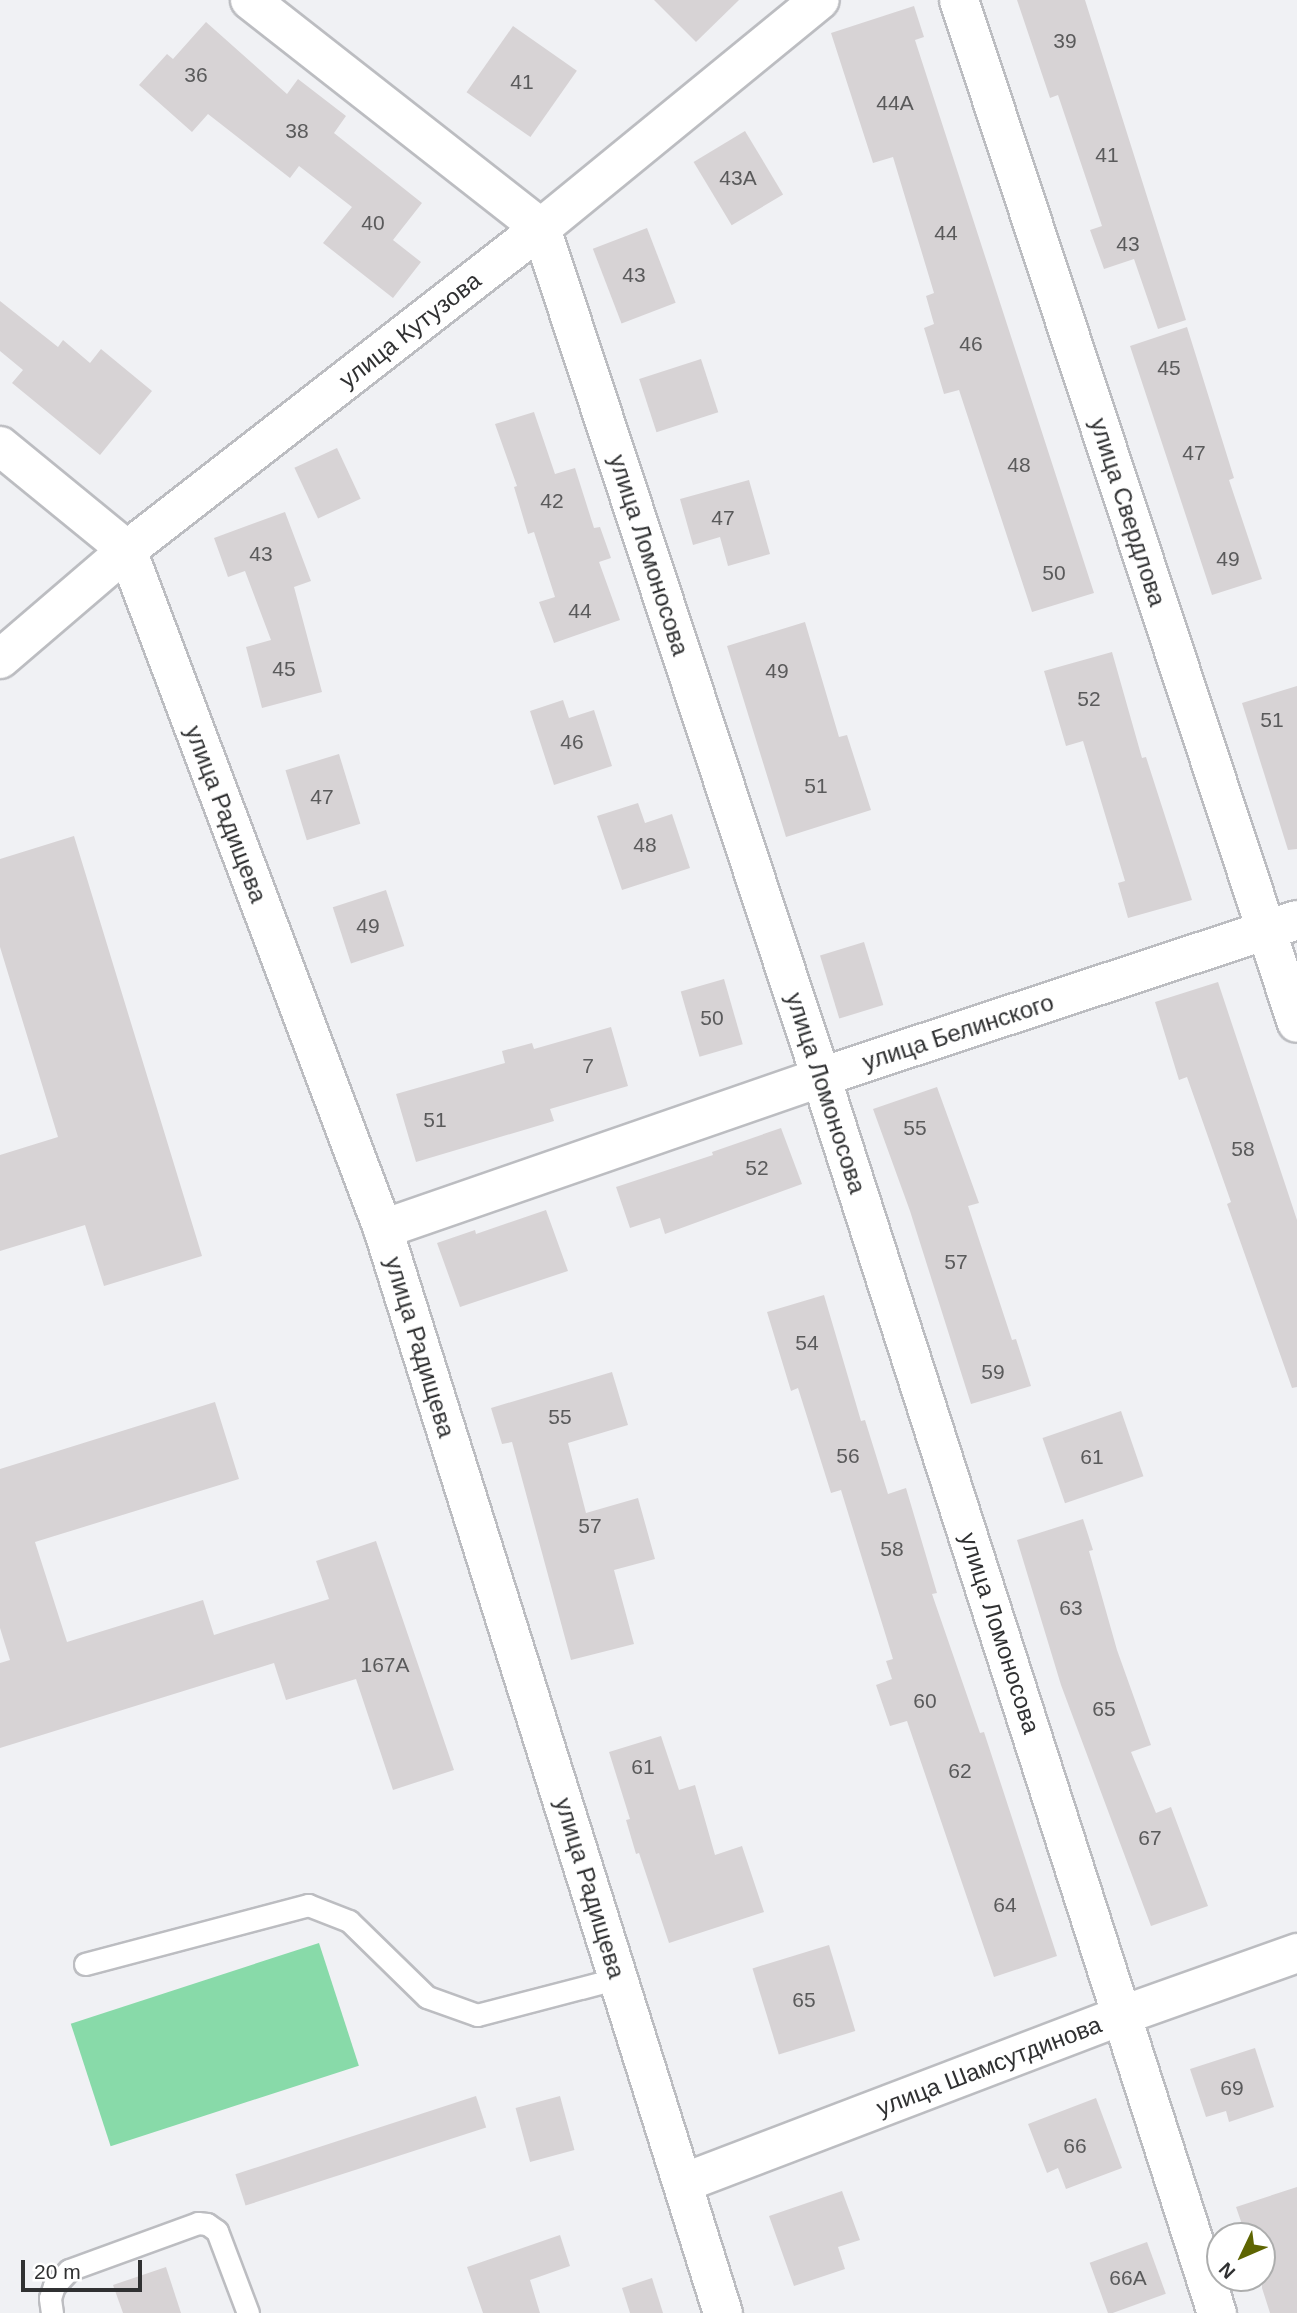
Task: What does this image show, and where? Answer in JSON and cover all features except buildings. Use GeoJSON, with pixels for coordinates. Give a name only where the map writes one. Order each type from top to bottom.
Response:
{"type":"FeatureCollection","features":[{"type":"Feature","properties":{"kind":"street"},"geometry":{"type":"LineString","coordinates":[[250,0],[541,228]]}},
{"type":"Feature","properties":{"kind":"street","name":"улица Кутузова"},"geometry":{"type":"LineString","coordinates":[[0,659],[127,551],[541,228],[820,0]]}},
{"type":"Feature","properties":{"kind":"street","name":"улица Свердлова"},"geometry":{"type":"LineString","coordinates":[[959,0],[1282,925],[1297,1023]]}},
{"type":"Feature","properties":{"kind":"street","name":"улица Ломоносова"},"geometry":{"type":"LineString","coordinates":[[541,228],[821,1077],[1217,2313]]}},
{"type":"Feature","properties":{"kind":"street","name":"улица Радищева"},"geometry":{"type":"LineString","coordinates":[[0,446],[127,551],[383,1229],[723,2313]]}},
{"type":"Feature","properties":{"kind":"street","name":"улица Белинского"},"geometry":{"type":"LineString","coordinates":[[383,1229],[821,1077],[1282,925]]}},
{"type":"Feature","properties":{"kind":"street","name":"улица Шамсутдинова"},"geometry":{"type":"LineString","coordinates":[[683,2183],[1123,2015],[1297,1954]]}},
{"type":"Feature","properties":{"kind":"lane"},"geometry":{"type":"LineString","coordinates":[[86,1964],[308,1905],[349,1921],[426,1997],[477,2015],[619,1978]]}},
{"type":"Feature","properties":{"kind":"lane"},"geometry":{"type":"LineString","coordinates":[[52,2313],[50,2298],[54,2286],[69,2270],[198,2223],[207,2224],[217,2231],[248,2313]]}},
{"type":"Feature","properties":{"kind":"green space"},"geometry":{"type":"Polygon","coordinates":[[[319,1943],[359,2066],[111,2146],[71,2024],[319,1943]]]}}]}
